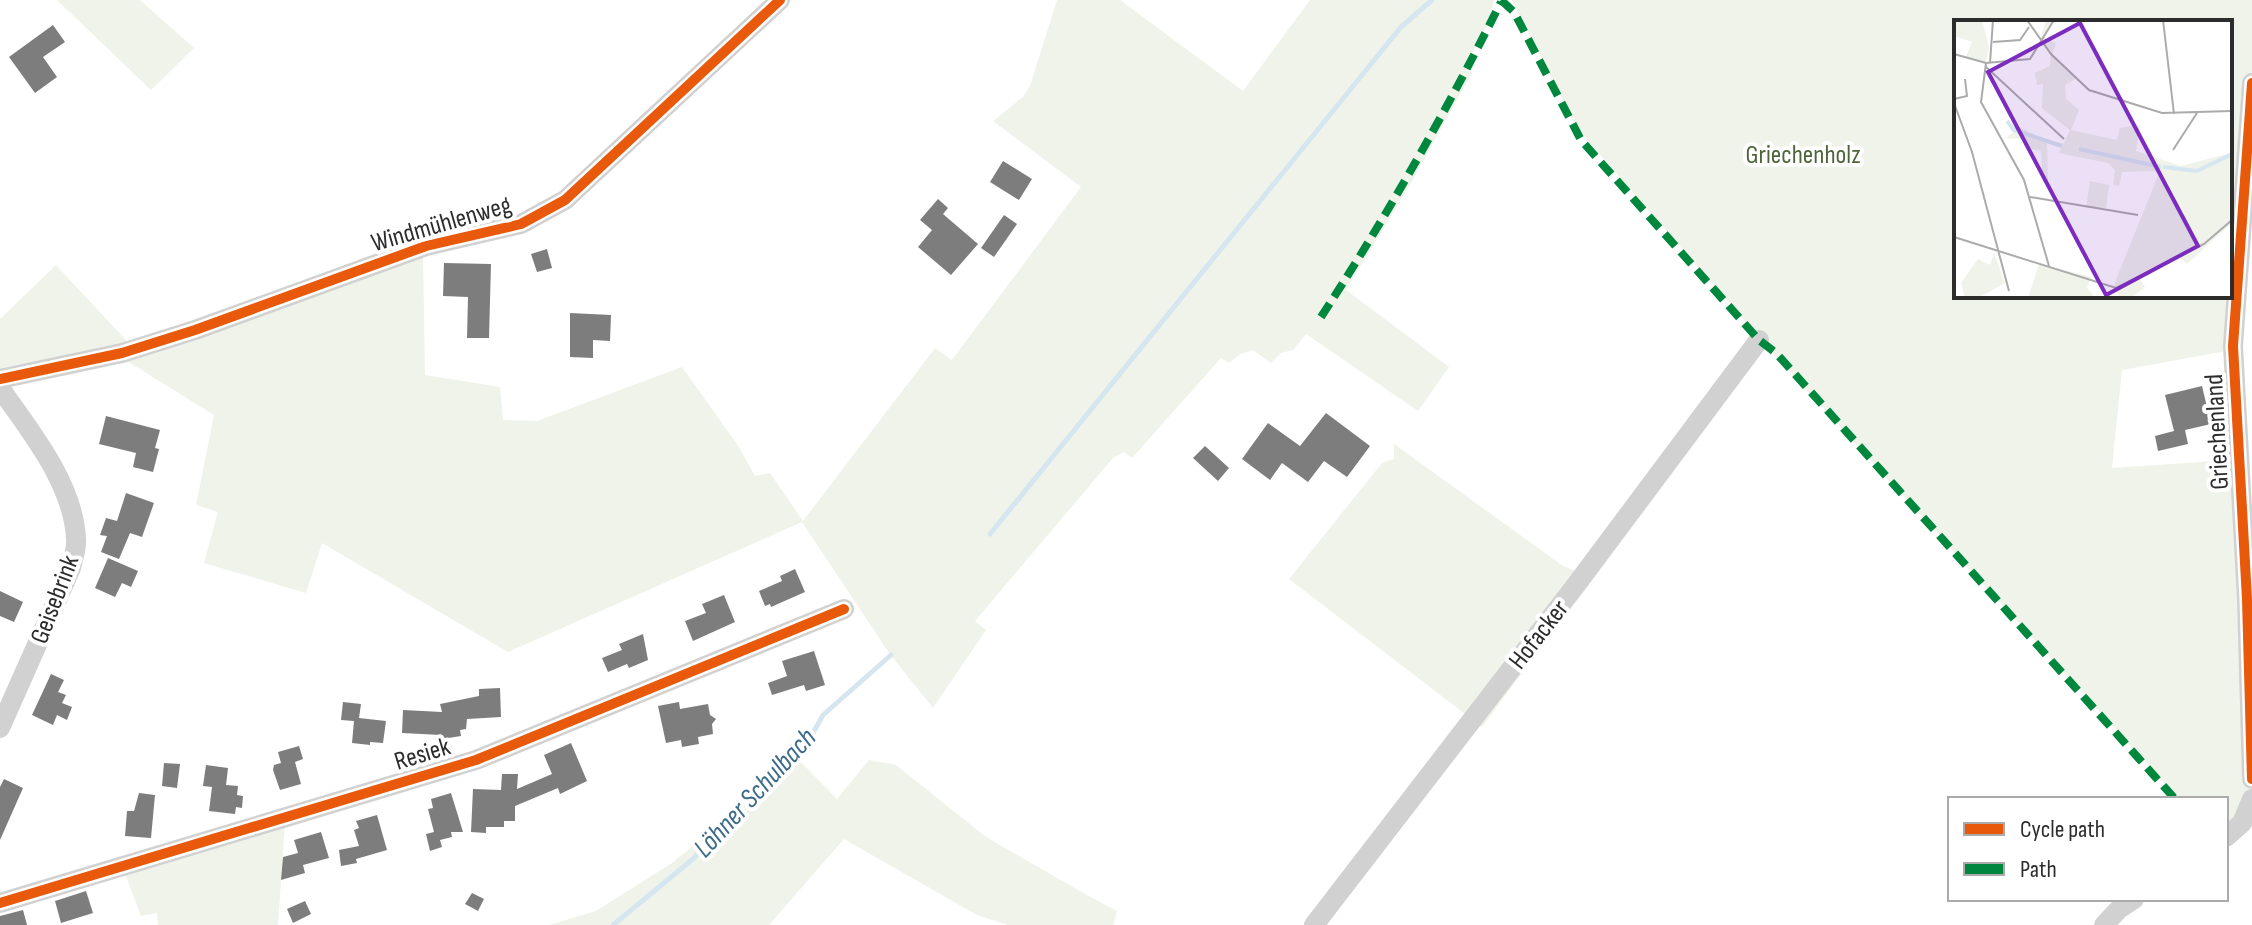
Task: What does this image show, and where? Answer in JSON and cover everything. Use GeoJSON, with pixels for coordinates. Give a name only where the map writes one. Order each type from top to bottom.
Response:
{"type":"FeatureCollection","features":[{"type":"Feature","properties":{"kind":"street","name":"Windmühlenweg"},"geometry":{"type":"LineString","coordinates":[[0,379],[122,353],[195,330],[426,246],[521,224],[565,200],[780,0]]}},
{"type":"Feature","properties":{"kind":"street","name":"Griechenland"},"geometry":{"type":"LineString","coordinates":[[2252,83],[2233,346],[2247,599],[2252,779]]}},
{"type":"Feature","properties":{"kind":"street","name":"Hofacker"},"geometry":{"type":"LineString","coordinates":[[1314,925],[1576,585],[1759,340]]}},
{"type":"Feature","properties":{"kind":"street","name":"Geisebrink"},"geometry":{"type":"LineString","coordinates":[[0,388],[48,457],[73,512],[77,541],[71,568],[0,728]]}},
{"type":"Feature","properties":{"kind":"street","name":"Resiek"},"geometry":{"type":"LineString","coordinates":[[0,903],[476,760],[844,609]]}},
{"type":"Feature","properties":{"kind":"street"},"geometry":{"type":"LineString","coordinates":[[2228,835],[2242,823],[2252,799]]}},
{"type":"Feature","properties":{"kind":"street"},"geometry":{"type":"LineString","coordinates":[[2104,925],[2131,901]]}},
{"type":"Feature","properties":{"kind":"green space"},"geometry":{"type":"Polygon","coordinates":[[[57,0],[140,0],[194,48],[151,90],[57,0]]]}},
{"type":"Feature","properties":{"kind":"green space"},"geometry":{"type":"Polygon","coordinates":[[[1057,0],[1120,0],[1243,91],[1310,0],[1494,0],[1489,22],[1464,68],[1472,73],[1411,183],[1346,290],[1449,367],[1418,411],[1306,334],[1293,350],[1281,353],[1271,363],[1253,350],[1240,354],[1229,363],[1221,358],[1132,458],[1124,452],[1113,458],[975,621],[986,630],[933,708],[889,653],[802,522],[508,652],[322,543],[306,593],[204,563],[218,512],[196,505],[214,415],[111,351],[0,381],[0,319],[56,265],[137,352],[423,253],[425,375],[500,387],[503,420],[537,421],[682,367],[739,447],[755,476],[770,473],[803,521],[935,348],[952,360],[1081,187],[993,121],[1023,97],[1030,86],[1057,0]]]}},
{"type":"Feature","properties":{"kind":"green space","name":"Griechenholz"},"geometry":{"type":"Polygon","coordinates":[[[1512,0],[2252,0],[2252,200],[2239,348],[2252,538],[2252,825],[2228,841],[2228,797],[2177,797],[1763,342],[1577,128],[1512,0]],[[2226,351],[2122,370],[2112,468],[2229,460],[2226,351]]]}},
{"type":"Feature","properties":{"kind":"green space"},"geometry":{"type":"Polygon","coordinates":[[[1394,444],[1563,566],[1592,578],[1482,727],[1289,579],[1382,463],[1394,459],[1394,444]]]}},
{"type":"Feature","properties":{"kind":"green space"},"geometry":{"type":"Polygon","coordinates":[[[792,753],[837,799],[869,760],[896,765],[986,837],[1117,911],[1113,925],[1008,925],[977,915],[844,839],[769,925],[549,925],[596,911],[672,863],[792,753]]]}},
{"type":"Feature","properties":{"kind":"green space"},"geometry":{"type":"Polygon","coordinates":[[[285,824],[278,925],[158,925],[157,913],[141,916],[125,874],[285,824]]]}},
{"type":"Feature","properties":{"kind":"building"},"geometry":{"type":"Polygon","coordinates":[[[53,25],[65,42],[43,57],[57,77],[35,93],[9,57],[53,25]]]}},
{"type":"Feature","properties":{"kind":"building"},"geometry":{"type":"Polygon","coordinates":[[[1003,161],[1032,179],[1019,200],[990,182],[1003,161]]]}},
{"type":"Feature","properties":{"kind":"building"},"geometry":{"type":"Polygon","coordinates":[[[938,199],[948,208],[943,214],[978,244],[951,275],[918,247],[932,230],[920,220],[938,199]]]}},
{"type":"Feature","properties":{"kind":"building"},"geometry":{"type":"Polygon","coordinates":[[[1004,215],[1017,224],[994,257],[981,248],[1004,215]]]}},
{"type":"Feature","properties":{"kind":"building"},"geometry":{"type":"Polygon","coordinates":[[[547,249],[552,268],[537,272],[531,254],[547,249]]]}},
{"type":"Feature","properties":{"kind":"building"},"geometry":{"type":"Polygon","coordinates":[[[444,263],[491,264],[489,338],[467,338],[468,297],[443,296],[444,263]]]}},
{"type":"Feature","properties":{"kind":"building"},"geometry":{"type":"Polygon","coordinates":[[[570,313],[611,315],[610,341],[593,340],[593,358],[570,357],[570,313]]]}},
{"type":"Feature","properties":{"kind":"building"},"geometry":{"type":"Polygon","coordinates":[[[2202,386],[2211,424],[2185,430],[2188,444],[2158,451],[2155,436],[2174,431],[2165,395],[2202,386]]]}},
{"type":"Feature","properties":{"kind":"building"},"geometry":{"type":"Polygon","coordinates":[[[1326,413],[1370,446],[1347,477],[1324,461],[1308,482],[1282,463],[1270,480],[1242,459],[1268,423],[1300,446],[1326,413]]]}},
{"type":"Feature","properties":{"kind":"building"},"geometry":{"type":"Polygon","coordinates":[[[106,416],[160,430],[153,472],[133,467],[136,453],[99,444],[106,416]]]}},
{"type":"Feature","properties":{"kind":"building"},"geometry":{"type":"Polygon","coordinates":[[[1205,446],[1229,468],[1218,481],[1193,458],[1205,446]]]}},
{"type":"Feature","properties":{"kind":"building"},"geometry":{"type":"Polygon","coordinates":[[[126,493],[154,503],[142,537],[130,533],[119,559],[101,552],[107,536],[100,535],[106,518],[117,521],[126,493]]]}},
{"type":"Feature","properties":{"kind":"building"},"geometry":{"type":"Polygon","coordinates":[[[108,558],[138,571],[131,587],[122,583],[115,597],[95,588],[108,558]]]}},
{"type":"Feature","properties":{"kind":"building"},"geometry":{"type":"Polygon","coordinates":[[[795,569],[805,592],[771,607],[770,604],[765,606],[759,591],[782,581],[780,576],[795,569]]]}},
{"type":"Feature","properties":{"kind":"building"},"geometry":{"type":"Polygon","coordinates":[[[0,591],[23,602],[14,622],[0,616],[0,591]]]}},
{"type":"Feature","properties":{"kind":"building"},"geometry":{"type":"Polygon","coordinates":[[[724,595],[735,622],[693,641],[685,621],[706,613],[702,604],[724,595]]]}},
{"type":"Feature","properties":{"kind":"building"},"geometry":{"type":"Polygon","coordinates":[[[643,634],[648,660],[608,672],[602,658],[622,650],[619,644],[643,634]]]}},
{"type":"Feature","properties":{"kind":"building"},"geometry":{"type":"Polygon","coordinates":[[[814,651],[825,685],[806,691],[804,685],[772,695],[768,683],[787,676],[782,661],[814,651]]]}},
{"type":"Feature","properties":{"kind":"building"},"geometry":{"type":"Polygon","coordinates":[[[51,674],[64,680],[58,692],[66,695],[62,703],[72,707],[67,720],[57,715],[53,725],[32,715],[51,674]]]}},
{"type":"Feature","properties":{"kind":"building"},"geometry":{"type":"Polygon","coordinates":[[[500,688],[501,717],[467,719],[466,729],[460,730],[461,736],[442,739],[441,735],[402,733],[403,710],[442,712],[440,704],[479,696],[479,689],[500,688]]]}},
{"type":"Feature","properties":{"kind":"building"},"geometry":{"type":"Polygon","coordinates":[[[343,702],[361,704],[359,718],[386,721],[383,743],[352,743],[354,721],[341,720],[343,702]]]}},
{"type":"Feature","properties":{"kind":"building"},"geometry":{"type":"Polygon","coordinates":[[[679,702],[680,709],[708,704],[710,715],[716,719],[712,724],[713,734],[698,737],[699,744],[682,747],[681,740],[666,743],[658,706],[679,702]]]}},
{"type":"Feature","properties":{"kind":"building"},"geometry":{"type":"Polygon","coordinates":[[[571,743],[587,781],[560,794],[558,788],[515,806],[515,821],[504,821],[504,827],[486,827],[486,833],[471,832],[473,789],[501,790],[502,774],[518,774],[517,789],[552,774],[544,755],[571,743]]]}},
{"type":"Feature","properties":{"kind":"building"},"geometry":{"type":"Polygon","coordinates":[[[299,746],[303,759],[295,762],[301,784],[280,790],[273,770],[274,765],[281,763],[278,752],[299,746]]]}},
{"type":"Feature","properties":{"kind":"building"},"geometry":{"type":"Polygon","coordinates":[[[164,763],[180,764],[177,788],[162,786],[164,763]]]}},
{"type":"Feature","properties":{"kind":"building"},"geometry":{"type":"Polygon","coordinates":[[[206,765],[228,768],[226,785],[238,786],[237,795],[243,796],[242,808],[236,807],[235,814],[209,811],[212,787],[203,786],[206,765]]]}},
{"type":"Feature","properties":{"kind":"building"},"geometry":{"type":"Polygon","coordinates":[[[4,779],[23,788],[0,840],[0,787],[4,779]]]}},
{"type":"Feature","properties":{"kind":"building"},"geometry":{"type":"Polygon","coordinates":[[[139,793],[155,795],[151,838],[125,836],[127,811],[134,811],[139,793]]]}},
{"type":"Feature","properties":{"kind":"building"},"geometry":{"type":"Polygon","coordinates":[[[451,793],[463,832],[451,832],[452,837],[440,840],[442,847],[430,851],[426,834],[434,832],[428,809],[433,808],[431,799],[451,793]]]}},
{"type":"Feature","properties":{"kind":"building"},"geometry":{"type":"Polygon","coordinates":[[[377,815],[387,850],[356,859],[357,863],[341,866],[339,850],[359,846],[354,830],[359,828],[356,821],[377,815]]]}},
{"type":"Feature","properties":{"kind":"building"},"geometry":{"type":"Polygon","coordinates":[[[321,832],[329,858],[303,865],[305,873],[281,880],[283,857],[298,853],[294,840],[321,832]]]}},
{"type":"Feature","properties":{"kind":"building"},"geometry":{"type":"Polygon","coordinates":[[[86,891],[93,913],[61,923],[55,901],[86,891]]]}},
{"type":"Feature","properties":{"kind":"building"},"geometry":{"type":"Polygon","coordinates":[[[472,893],[484,899],[478,911],[465,904],[472,893]]]}},
{"type":"Feature","properties":{"kind":"building"},"geometry":{"type":"Polygon","coordinates":[[[305,901],[311,914],[293,923],[287,909],[305,901]]]}},
{"type":"Feature","properties":{"kind":"building"},"geometry":{"type":"Polygon","coordinates":[[[23,910],[27,925],[0,925],[0,916],[23,910]]]}},
{"type":"Feature","properties":{"kind":"waterway"},"geometry":{"type":"LineString","coordinates":[[990,534],[1401,27],[1432,0]]}},
{"type":"Feature","properties":{"kind":"waterway","name":"Löhner Schulbach"},"geometry":{"type":"LineString","coordinates":[[613,925],[693,859],[741,804],[766,786],[813,733],[823,715],[891,655]]}},
{"type":"Feature","properties":{"kind":"marked path"},"geometry":{"type":"LineString","coordinates":[[1501,0],[1514,12],[1581,140],[2173,797]]}},
{"type":"Feature","properties":{"kind":"marked path"},"geometry":{"type":"LineString","coordinates":[[1321,317],[1416,162],[1501,2]]}},
{"type":"Feature","properties":{"kind":"cycle path"},"geometry":{"type":"LineString","coordinates":[[0,379],[122,353],[195,330],[426,246],[521,224],[565,200],[780,0]]}},
{"type":"Feature","properties":{"kind":"cycle path"},"geometry":{"type":"LineString","coordinates":[[2252,83],[2233,346],[2247,599],[2252,779]]}},
{"type":"Feature","properties":{"kind":"cycle path"},"geometry":{"type":"LineString","coordinates":[[0,903],[476,760],[844,609]]}}]}
